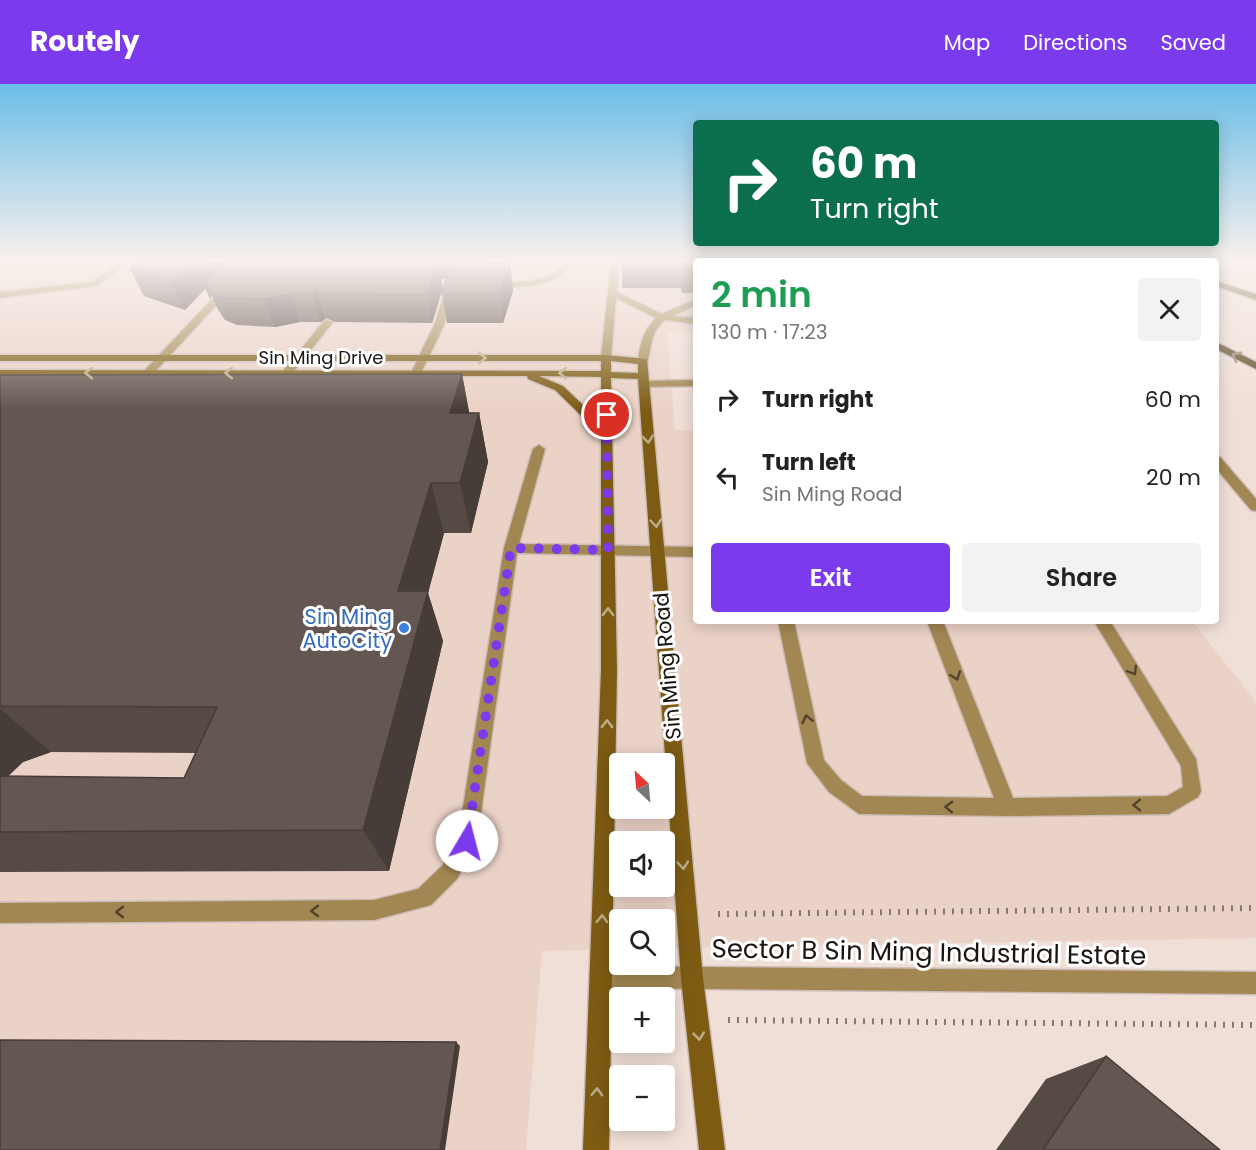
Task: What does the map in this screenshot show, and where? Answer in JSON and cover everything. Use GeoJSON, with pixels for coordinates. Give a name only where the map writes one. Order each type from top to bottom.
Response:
{"type":"FeatureCollection","features":[{"type":"Feature","properties":{"kind":"main road"},"geometry":{"type":"LineString","coordinates":[[1219,347],[1256,366]]}},
{"type":"Feature","properties":{"kind":"street"},"geometry":{"type":"LineString","coordinates":[[148,373],[205,312]]}},
{"type":"Feature","properties":{"kind":"street"},"geometry":{"type":"LineString","coordinates":[[416,373],[440,323],[442,312]]}},
{"type":"Feature","properties":{"kind":"street"},"geometry":{"type":"LineString","coordinates":[[596,1150],[609,670],[606,358],[612,312]]}},
{"type":"Feature","properties":{"kind":"street"},"geometry":{"type":"LineString","coordinates":[[649,312],[660,317],[693,321]]}},
{"type":"Feature","properties":{"kind":"street"},"geometry":{"type":"LineString","coordinates":[[643,361],[649,333],[660,317],[673,312]]}},
{"type":"Feature","properties":{"kind":"street"},"geometry":{"type":"LineString","coordinates":[[287,373],[328,322]]}},
{"type":"Feature","properties":{"kind":"street","name":"Sin Ming Drive"},"geometry":{"type":"LineString","coordinates":[[0,358],[606,358],[643,361]]}},
{"type":"Feature","properties":{"kind":"street","name":"Sin Ming Road"},"geometry":{"type":"LineString","coordinates":[[643,361],[692,978],[712,1150]]}},
{"type":"Feature","properties":{"kind":"street","name":"Sin Ming Drive"},"geometry":{"type":"LineString","coordinates":[[0,373],[606,374],[643,380]]}},
{"type":"Feature","properties":{"kind":"street"},"geometry":{"type":"LineString","coordinates":[[520,374],[542,379],[559,388],[583,408],[608,435]]}},
{"type":"Feature","properties":{"kind":"street"},"geometry":{"type":"LineString","coordinates":[[643,380],[693,383]]}},
{"type":"Feature","properties":{"kind":"street"},"geometry":{"type":"LineString","coordinates":[[0,913],[374,910],[424,898],[450,872],[467,841],[511,548],[539,449]]}},
{"type":"Feature","properties":{"kind":"street"},"geometry":{"type":"LineString","coordinates":[[1219,464],[1256,507]]}},
{"type":"Feature","properties":{"kind":"street"},"geometry":{"type":"LineString","coordinates":[[511,548],[693,552]]}},
{"type":"Feature","properties":{"kind":"street"},"geometry":{"type":"LineString","coordinates":[[787,624],[816,763],[835,786],[859,805],[1007,807],[1169,805],[1192,790],[1190,765],[1104,624]]}},
{"type":"Feature","properties":{"kind":"street"},"geometry":{"type":"LineString","coordinates":[[936,624],[1007,807]]}},
{"type":"Feature","properties":{"kind":"street","name":"Sector B Sin Ming Industrial Estate"},"geometry":{"type":"LineString","coordinates":[[601,977],[1256,983]]}},
{"type":"Feature","properties":{"kind":"path"},"geometry":{"type":"LineString","coordinates":[[688,914],[1256,908]]}},
{"type":"Feature","properties":{"kind":"path"},"geometry":{"type":"LineString","coordinates":[[697,1019],[1256,1025]]}},
{"type":"Feature","properties":{"kind":"shaded area"},"geometry":{"type":"Polygon","coordinates":[[[0,312],[693,312],[693,332],[667,332],[675,430],[693,431],[693,624],[1194,624],[1256,702],[1256,938],[675,948],[675,909],[609,909],[609,949],[542,951],[526,1150],[0,1150],[0,312]]]}},
{"type":"Feature","properties":{"kind":"building"},"geometry":{"type":"Polygon","coordinates":[[[462,374],[450,413],[479,413],[460,483],[431,483],[398,591],[428,591],[363,830],[0,832],[0,776],[184,778],[217,707],[0,706],[0,375],[462,374]]]}},
{"type":"Feature","properties":{"kind":"building"},"geometry":{"type":"Polygon","coordinates":[[[0,1040],[456,1042],[440,1150],[0,1150],[0,1040]]]}},
{"type":"Feature","properties":{"kind":"building"},"geometry":{"type":"Polygon","coordinates":[[[1106,1056],[1220,1150],[1043,1150],[1106,1056]]]}},
{"type":"Feature","properties":{"kind":"place","name":"Sin Ming AutoCity"},"geometry":{"type":"Point","coordinates":[404,628]}},
{"type":"Feature","properties":{"kind":"route"},"geometry":{"type":"LineString","coordinates":[[467,841],[511,548],[608,550],[607,415]]}}]}
